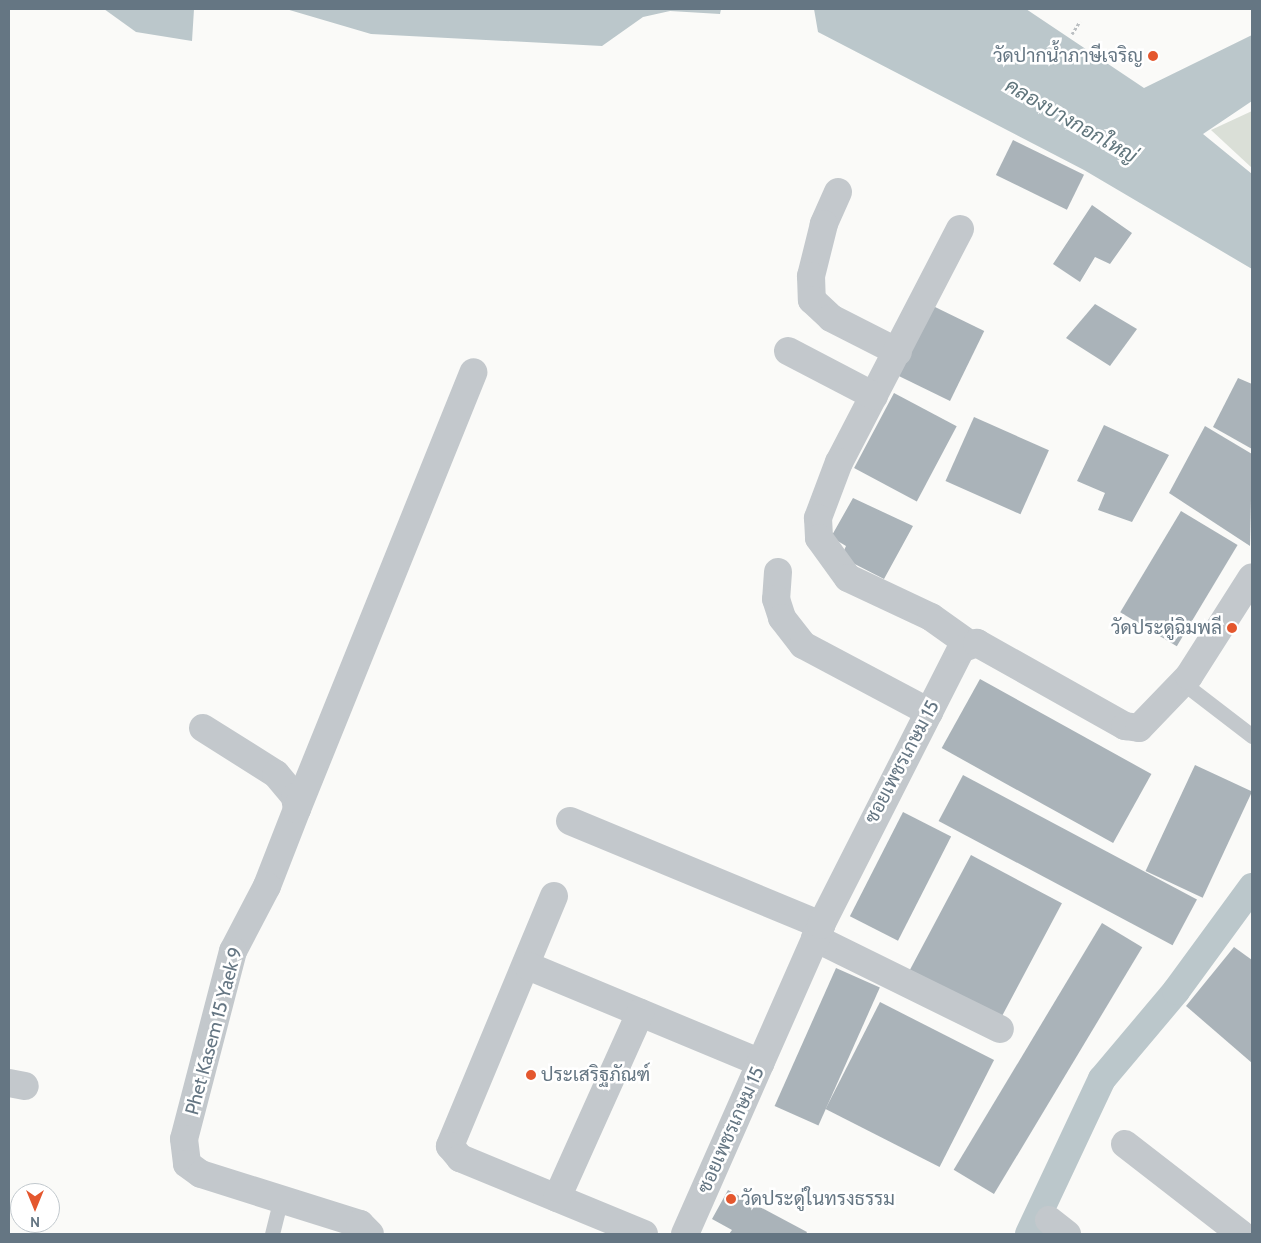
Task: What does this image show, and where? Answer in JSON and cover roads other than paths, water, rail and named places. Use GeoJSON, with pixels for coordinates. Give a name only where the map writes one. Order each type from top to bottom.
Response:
{"type":"FeatureCollection","features":[{"type":"Feature","properties":{"kind":"street"},"geometry":{"type":"LineString","coordinates":[[838,192],[824,224],[811,276],[812,300],[831,318],[898,352]]}},
{"type":"Feature","properties":{"kind":"street"},"geometry":{"type":"LineString","coordinates":[[960,229],[898,352],[839,462],[818,518],[819,538],[848,578],[931,617],[969,644],[977,643],[1133,728],[1151,720],[1183,683],[1252,577]]}},
{"type":"Feature","properties":{"kind":"street"},"geometry":{"type":"LineString","coordinates":[[788,352],[874,396]]}},
{"type":"Feature","properties":{"kind":"street","name":"Phet Kasem 15 Yaek 9"},"geometry":{"type":"LineString","coordinates":[[370,1234],[360,1224],[281,1197],[201,1174],[187,1164],[184,1139],[233,951],[267,886],[474,372]]}},
{"type":"Feature","properties":{"kind":"street"},"geometry":{"type":"LineString","coordinates":[[778,572],[776,599],[782,618],[803,645],[929,712]]}},
{"type":"Feature","properties":{"kind":"street","name":"ซอยเพชรเกษม 15"},"geometry":{"type":"LineString","coordinates":[[685,1234],[818,932],[961,650],[969,644]]}},
{"type":"Feature","properties":{"kind":"street"},"geometry":{"type":"LineString","coordinates":[[203,728],[276,774],[295,797],[297,809]]}},
{"type":"Feature","properties":{"kind":"street"},"geometry":{"type":"LineString","coordinates":[[570,821],[818,932],[1000,1029]]}},
{"type":"Feature","properties":{"kind":"street"},"geometry":{"type":"LineString","coordinates":[[554,896],[528,966],[450,1146],[460,1158],[644,1234]]}},
{"type":"Feature","properties":{"kind":"street"},"geometry":{"type":"LineString","coordinates":[[528,966],[761,1063]]}},
{"type":"Feature","properties":{"kind":"street"},"geometry":{"type":"LineString","coordinates":[[557,1198],[640,1013]]}},
{"type":"Feature","properties":{"kind":"street"},"geometry":{"type":"LineString","coordinates":[[1125,1144],[1241,1234]]}},
{"type":"Feature","properties":{"kind":"lane"},"geometry":{"type":"LineString","coordinates":[[1183,683],[1252,736]]}},
{"type":"Feature","properties":{"kind":"lane"},"geometry":{"type":"LineString","coordinates":[[272,1234],[281,1197]]}},
{"type":"Feature","properties":{"kind":"water"},"geometry":{"type":"Polygon","coordinates":[[[104,9],[194,9],[192,41],[136,32],[104,9]]]}},
{"type":"Feature","properties":{"kind":"water"},"geometry":{"type":"Polygon","coordinates":[[[286,9],[721,9],[720,14],[670,11],[643,17],[602,46],[371,34],[286,9]]]}},
{"type":"Feature","properties":{"kind":"water","name":"คลองบางกอกใหญ่"},"geometry":{"type":"Polygon","coordinates":[[[814,9],[1026,9],[1144,88],[1252,35],[1252,101],[1203,134],[1252,174],[1252,269],[1084,170],[818,32],[814,9]]]}},
{"type":"Feature","properties":{"kind":"waterway"},"geometry":{"type":"LineString","coordinates":[[1029,1234],[1102,1079],[1176,991],[1252,887]]}},
{"type":"Feature","properties":{"kind":"place","name":"วัดปากน้ำภาษีเจริญ"},"geometry":{"type":"Point","coordinates":[1153,56]}},
{"type":"Feature","properties":{"kind":"place","name":"วัดประดู่ฉิมพลี"},"geometry":{"type":"Point","coordinates":[1232,628]}},
{"type":"Feature","properties":{"kind":"place","name":"ประเสริฐภัณฑ์"},"geometry":{"type":"Point","coordinates":[531,1075]}},
{"type":"Feature","properties":{"kind":"place","name":"วัดประดู่ในทรงธรรม"},"geometry":{"type":"Point","coordinates":[731,1199]}}]}
